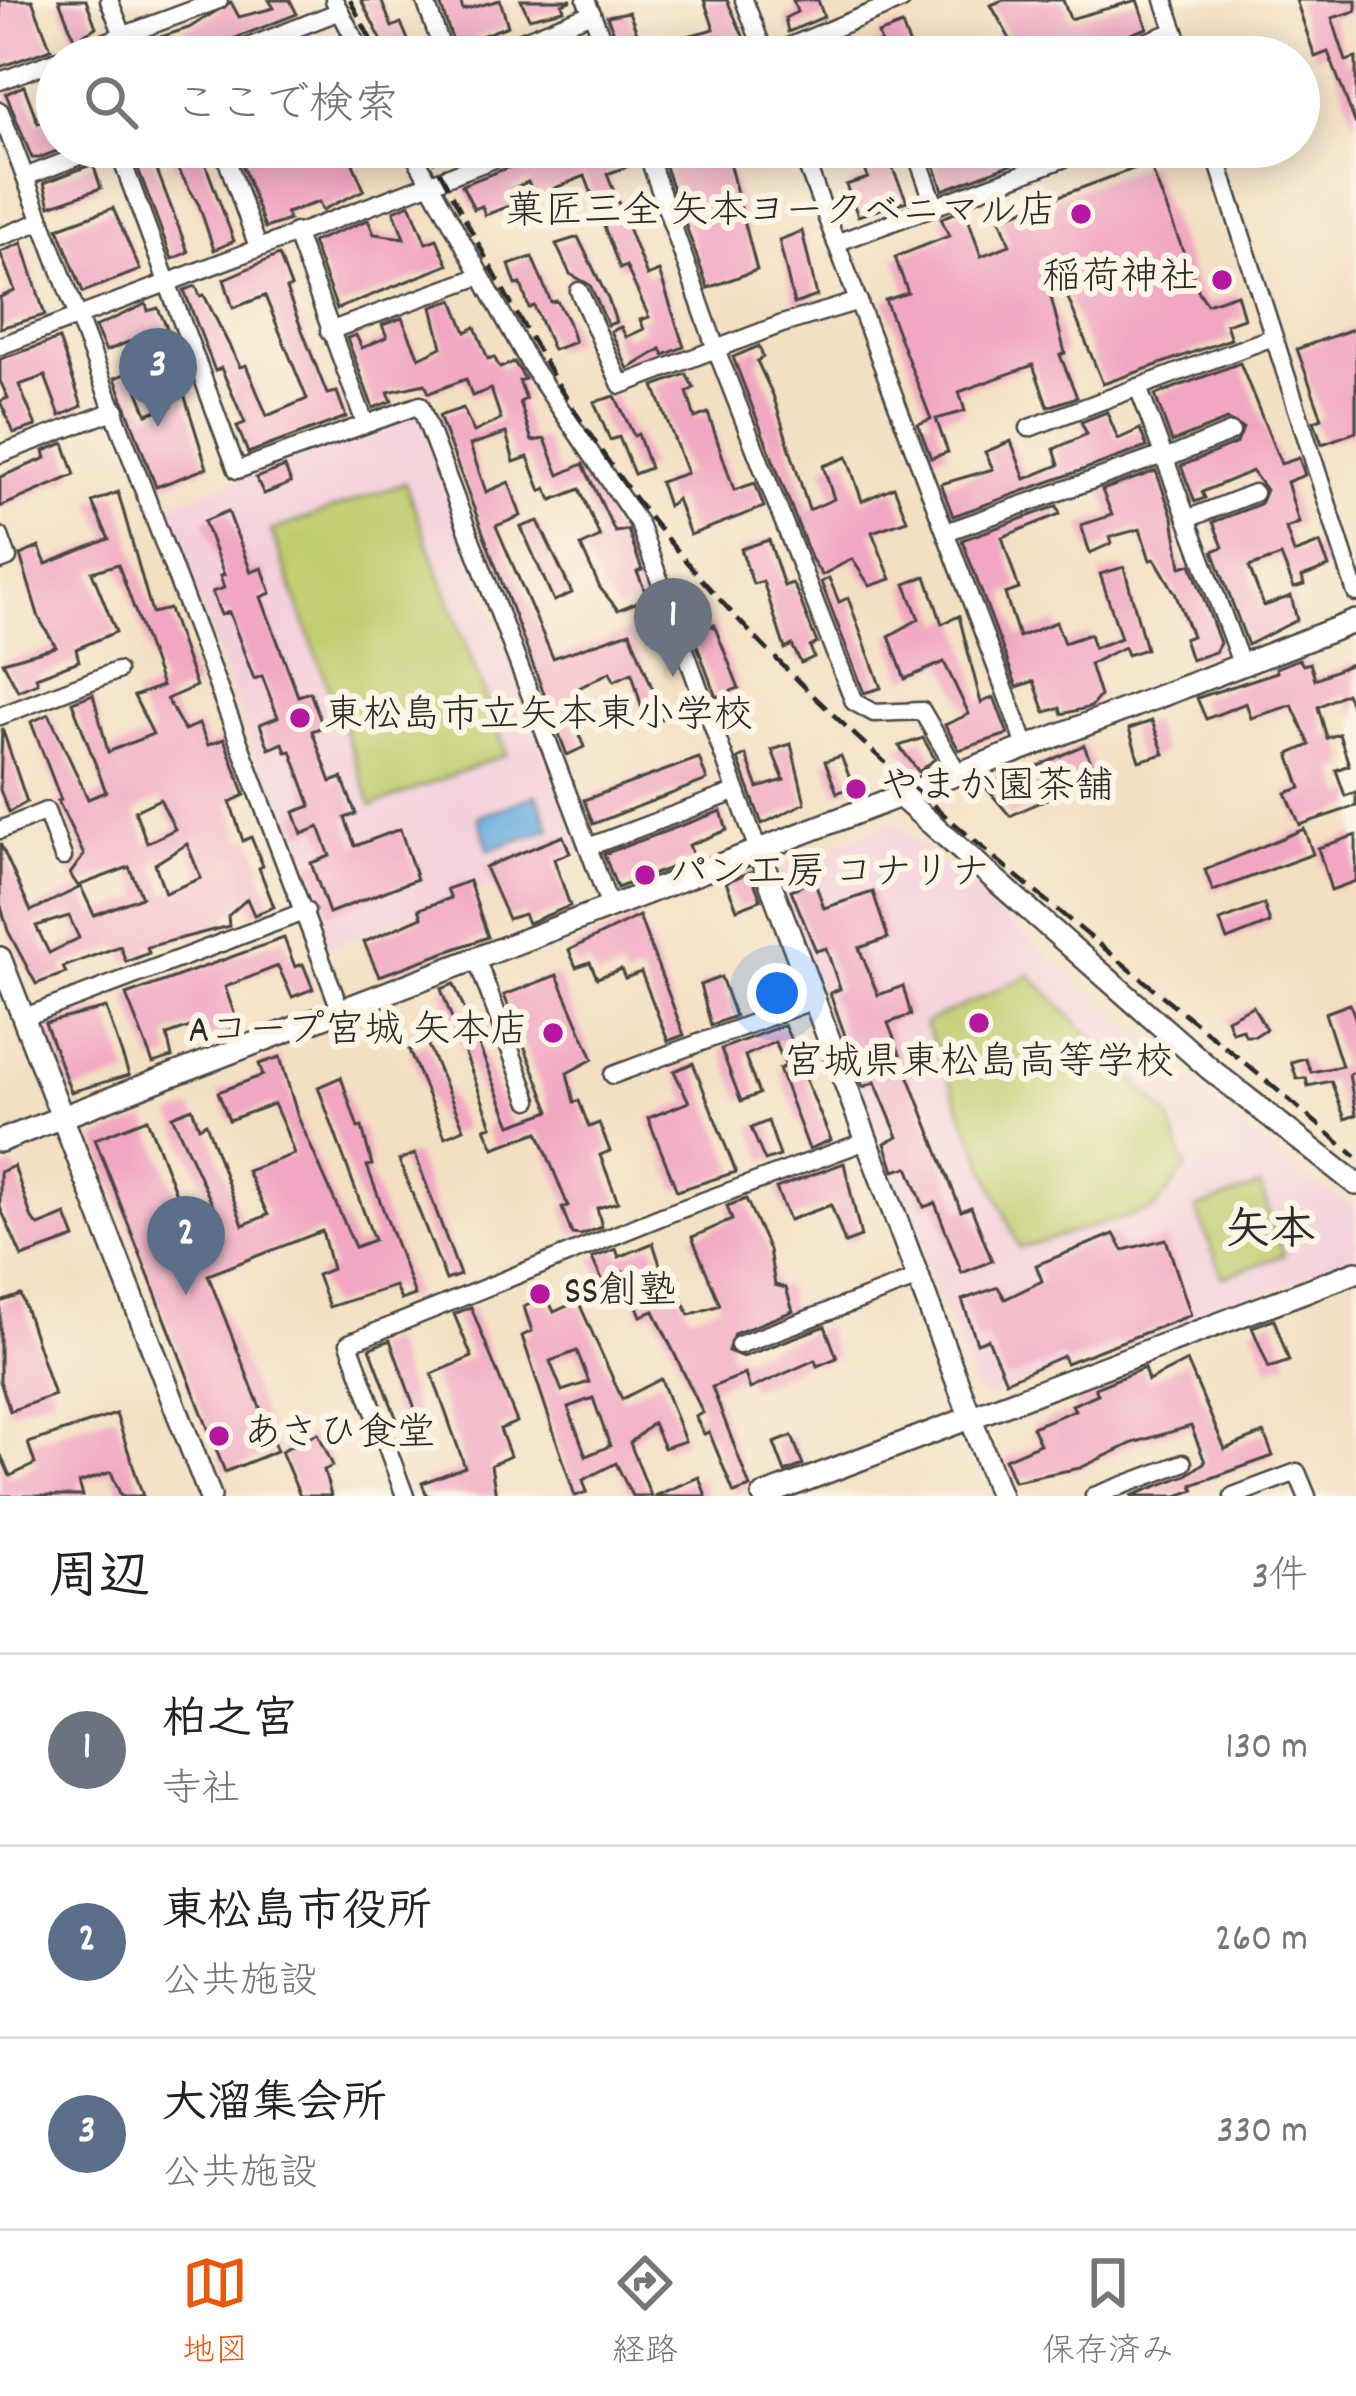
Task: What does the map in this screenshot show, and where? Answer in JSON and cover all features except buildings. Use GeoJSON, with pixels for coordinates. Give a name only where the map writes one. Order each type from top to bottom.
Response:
{"type":"FeatureCollection","features":[{"type":"Feature","properties":{"kind":"street"},"geometry":{"type":"LineString","coordinates":[[110,0],[123,35],[219,0]]}},
{"type":"Feature","properties":{"kind":"street"},"geometry":{"type":"LineString","coordinates":[[425,0],[438,36]]}},
{"type":"Feature","properties":{"kind":"street"},"geometry":{"type":"LineString","coordinates":[[744,0],[757,36]]}},
{"type":"Feature","properties":{"kind":"street"},"geometry":{"type":"LineString","coordinates":[[1164,0],[1177,36]]}},
{"type":"Feature","properties":{"kind":"street"},"geometry":{"type":"LineString","coordinates":[[814,36],[897,1]]}},
{"type":"Feature","properties":{"kind":"street"},"geometry":{"type":"LineString","coordinates":[[268,36],[337,5],[353,36]]}},
{"type":"Feature","properties":{"kind":"street"},"geometry":{"type":"LineString","coordinates":[[528,36],[589,6],[601,36]]}},
{"type":"Feature","properties":{"kind":"street"},"geometry":{"type":"LineString","coordinates":[[1162,36],[1175,31]]}},
{"type":"Feature","properties":{"kind":"street"},"geometry":{"type":"LineString","coordinates":[[0,81],[36,67]]}},
{"type":"Feature","properties":{"kind":"street"},"geometry":{"type":"LineString","coordinates":[[0,111],[4,135],[25,177],[116,410],[340,1009]]}},
{"type":"Feature","properties":{"kind":"street"},"geometry":{"type":"LineString","coordinates":[[25,177],[48,168]]}},
{"type":"Feature","properties":{"kind":"street"},"geometry":{"type":"LineString","coordinates":[[124,168],[237,470],[420,405],[610,907]]}},
{"type":"Feature","properties":{"kind":"street"},"geometry":{"type":"LineString","coordinates":[[230,168],[258,248]]}},
{"type":"Feature","properties":{"kind":"street"},"geometry":{"type":"LineString","coordinates":[[421,168],[478,277],[584,448],[639,524],[665,585],[682,651],[817,999],[1000,1496]]}},
{"type":"Feature","properties":{"kind":"street"},"geometry":{"type":"LineString","coordinates":[[0,346],[429,183],[457,168]]}},
{"type":"Feature","properties":{"kind":"street"},"geometry":{"type":"LineString","coordinates":[[652,168],[716,350],[854,702],[874,713],[922,711],[958,773]]}},
{"type":"Feature","properties":{"kind":"street"},"geometry":{"type":"LineString","coordinates":[[808,168],[1026,746]]}},
{"type":"Feature","properties":{"kind":"street"},"geometry":{"type":"LineString","coordinates":[[921,168],[935,206]]}},
{"type":"Feature","properties":{"kind":"street"},"geometry":{"type":"LineString","coordinates":[[836,243],[1038,168]]}},
{"type":"Feature","properties":{"kind":"street"},"geometry":{"type":"LineString","coordinates":[[1220,168],[1356,593]]}},
{"type":"Feature","properties":{"kind":"street"},"geometry":{"type":"LineString","coordinates":[[0,237],[42,221]]}},
{"type":"Feature","properties":{"kind":"street"},"geometry":{"type":"LineString","coordinates":[[295,232],[365,423]]}},
{"type":"Feature","properties":{"kind":"street"},"geometry":{"type":"LineString","coordinates":[[329,331],[478,277]]}},
{"type":"Feature","properties":{"kind":"street"},"geometry":{"type":"LineString","coordinates":[[579,291],[621,386],[859,302]]}},
{"type":"Feature","properties":{"kind":"street"},"geometry":{"type":"LineString","coordinates":[[1029,428],[1273,337]]}},
{"type":"Feature","properties":{"kind":"street"},"geometry":{"type":"LineString","coordinates":[[1138,387],[1241,663]]}},
{"type":"Feature","properties":{"kind":"street"},"geometry":{"type":"LineString","coordinates":[[0,454],[116,410]]}},
{"type":"Feature","properties":{"kind":"street"},"geometry":{"type":"LineString","coordinates":[[946,532],[1231,432]]}},
{"type":"Feature","properties":{"kind":"street"},"geometry":{"type":"LineString","coordinates":[[1187,519],[1254,493]]}},
{"type":"Feature","properties":{"kind":"street"},"geometry":{"type":"LineString","coordinates":[[0,536],[8,558],[0,561]]}},
{"type":"Feature","properties":{"kind":"street"},"geometry":{"type":"LineString","coordinates":[[0,1141],[1356,621]]}},
{"type":"Feature","properties":{"kind":"street"},"geometry":{"type":"LineString","coordinates":[[0,716],[117,671]]}},
{"type":"Feature","properties":{"kind":"street"},"geometry":{"type":"LineString","coordinates":[[588,847],[735,792]]}},
{"type":"Feature","properties":{"kind":"street"},"geometry":{"type":"LineString","coordinates":[[900,796],[1210,1069],[1356,1184]]}},
{"type":"Feature","properties":{"kind":"street"},"geometry":{"type":"LineString","coordinates":[[0,830],[46,811],[63,857]]}},
{"type":"Feature","properties":{"kind":"street"},"geometry":{"type":"LineString","coordinates":[[22,1018],[306,911]]}},
{"type":"Feature","properties":{"kind":"street"},"geometry":{"type":"LineString","coordinates":[[0,958],[210,1496]]}},
{"type":"Feature","properties":{"kind":"street"},"geometry":{"type":"LineString","coordinates":[[476,958],[529,1100]]}},
{"type":"Feature","properties":{"kind":"street"},"geometry":{"type":"LineString","coordinates":[[614,1075],[817,999]]}},
{"type":"Feature","properties":{"kind":"street"},"geometry":{"type":"LineString","coordinates":[[405,1496],[349,1343],[665,1215],[869,1140]]}},
{"type":"Feature","properties":{"kind":"street"},"geometry":{"type":"LineString","coordinates":[[763,1496],[1356,1271]]}},
{"type":"Feature","properties":{"kind":"street"},"geometry":{"type":"LineString","coordinates":[[739,1345],[921,1277]]}},
{"type":"Feature","properties":{"kind":"street"},"geometry":{"type":"LineString","coordinates":[[1094,1496],[1183,1463]]}},
{"type":"Feature","properties":{"kind":"street"},"geometry":{"type":"LineString","coordinates":[[1232,1496],[1297,1472],[1307,1496]]}},
{"type":"Feature","properties":{"kind":"shaded area","name":"東松島市立矢本東小学校"},"geometry":{"type":"Polygon","coordinates":[[[416,411],[582,852],[328,946],[163,508],[416,411]]]}},
{"type":"Feature","properties":{"kind":"shaded area","name":"宮城県東松島高等学校"},"geometry":{"type":"Polygon","coordinates":[[[895,822],[1289,1167],[1356,1208],[1356,1258],[988,1399],[974,1387],[776,880],[784,865],[895,822]]]}},
{"type":"Feature","properties":{"kind":"green space"},"geometry":{"type":"Polygon","coordinates":[[[405,483],[507,754],[372,806],[271,531],[405,483]]]}},
{"type":"Feature","properties":{"kind":"green space"},"geometry":{"type":"Polygon","coordinates":[[[1030,975],[1168,1115],[1186,1168],[1155,1209],[1019,1248],[925,1023],[1030,975]]]}},
{"type":"Feature","properties":{"kind":"green space"},"geometry":{"type":"Polygon","coordinates":[[[1260,1186],[1284,1255],[1223,1277],[1196,1209],[1260,1186]]]}},
{"type":"Feature","properties":{"kind":"water"},"geometry":{"type":"Polygon","coordinates":[[[537,795],[550,829],[489,850],[478,817],[537,795]]]}},
{"type":"Feature","properties":{"kind":"railway"},"geometry":{"type":"LineString","coordinates":[[350,0],[369,36]]}},
{"type":"Feature","properties":{"kind":"railway"},"geometry":{"type":"LineString","coordinates":[[438,168],[536,346],[596,443],[663,534],[738,620],[906,781],[1356,1157]]}},
{"type":"Feature","properties":{"kind":"place","name":"菓匠三全 矢本ヨークベニマル店"},"geometry":{"type":"Point","coordinates":[1081,214]}},
{"type":"Feature","properties":{"kind":"place","name":"稲荷神社"},"geometry":{"type":"Point","coordinates":[1222,280]}},
{"type":"Feature","properties":{"kind":"place","name":"大溜集会所"},"geometry":{"type":"Point","coordinates":[158,427]}},
{"type":"Feature","properties":{"kind":"place","name":"柏之宮"},"geometry":{"type":"Point","coordinates":[673,677]}},
{"type":"Feature","properties":{"kind":"place","name":"東松島市立矢本東小学校"},"geometry":{"type":"Point","coordinates":[300,718]}},
{"type":"Feature","properties":{"kind":"place","name":"やまか園茶舗"},"geometry":{"type":"Point","coordinates":[856,789]}},
{"type":"Feature","properties":{"kind":"place","name":"パン工房 コナリナ"},"geometry":{"type":"Point","coordinates":[645,875]}},
{"type":"Feature","properties":{"kind":"place","name":"宮城県東松島高等学校"},"geometry":{"type":"Point","coordinates":[979,1023]}},
{"type":"Feature","properties":{"kind":"place","name":"Aコープ宮城 矢本店"},"geometry":{"type":"Point","coordinates":[553,1033]}},
{"type":"Feature","properties":{"kind":"place","name":"SS創塾"},"geometry":{"type":"Point","coordinates":[540,1294]}},
{"type":"Feature","properties":{"kind":"place","name":"東松島市役所"},"geometry":{"type":"Point","coordinates":[186,1295]}},
{"type":"Feature","properties":{"kind":"place","name":"あさひ食堂"},"geometry":{"type":"Point","coordinates":[219,1436]}},
{"type":"Feature","properties":{"kind":"district","name":"矢本"},"geometry":{"type":"Point","coordinates":[1270,1234]}}]}
